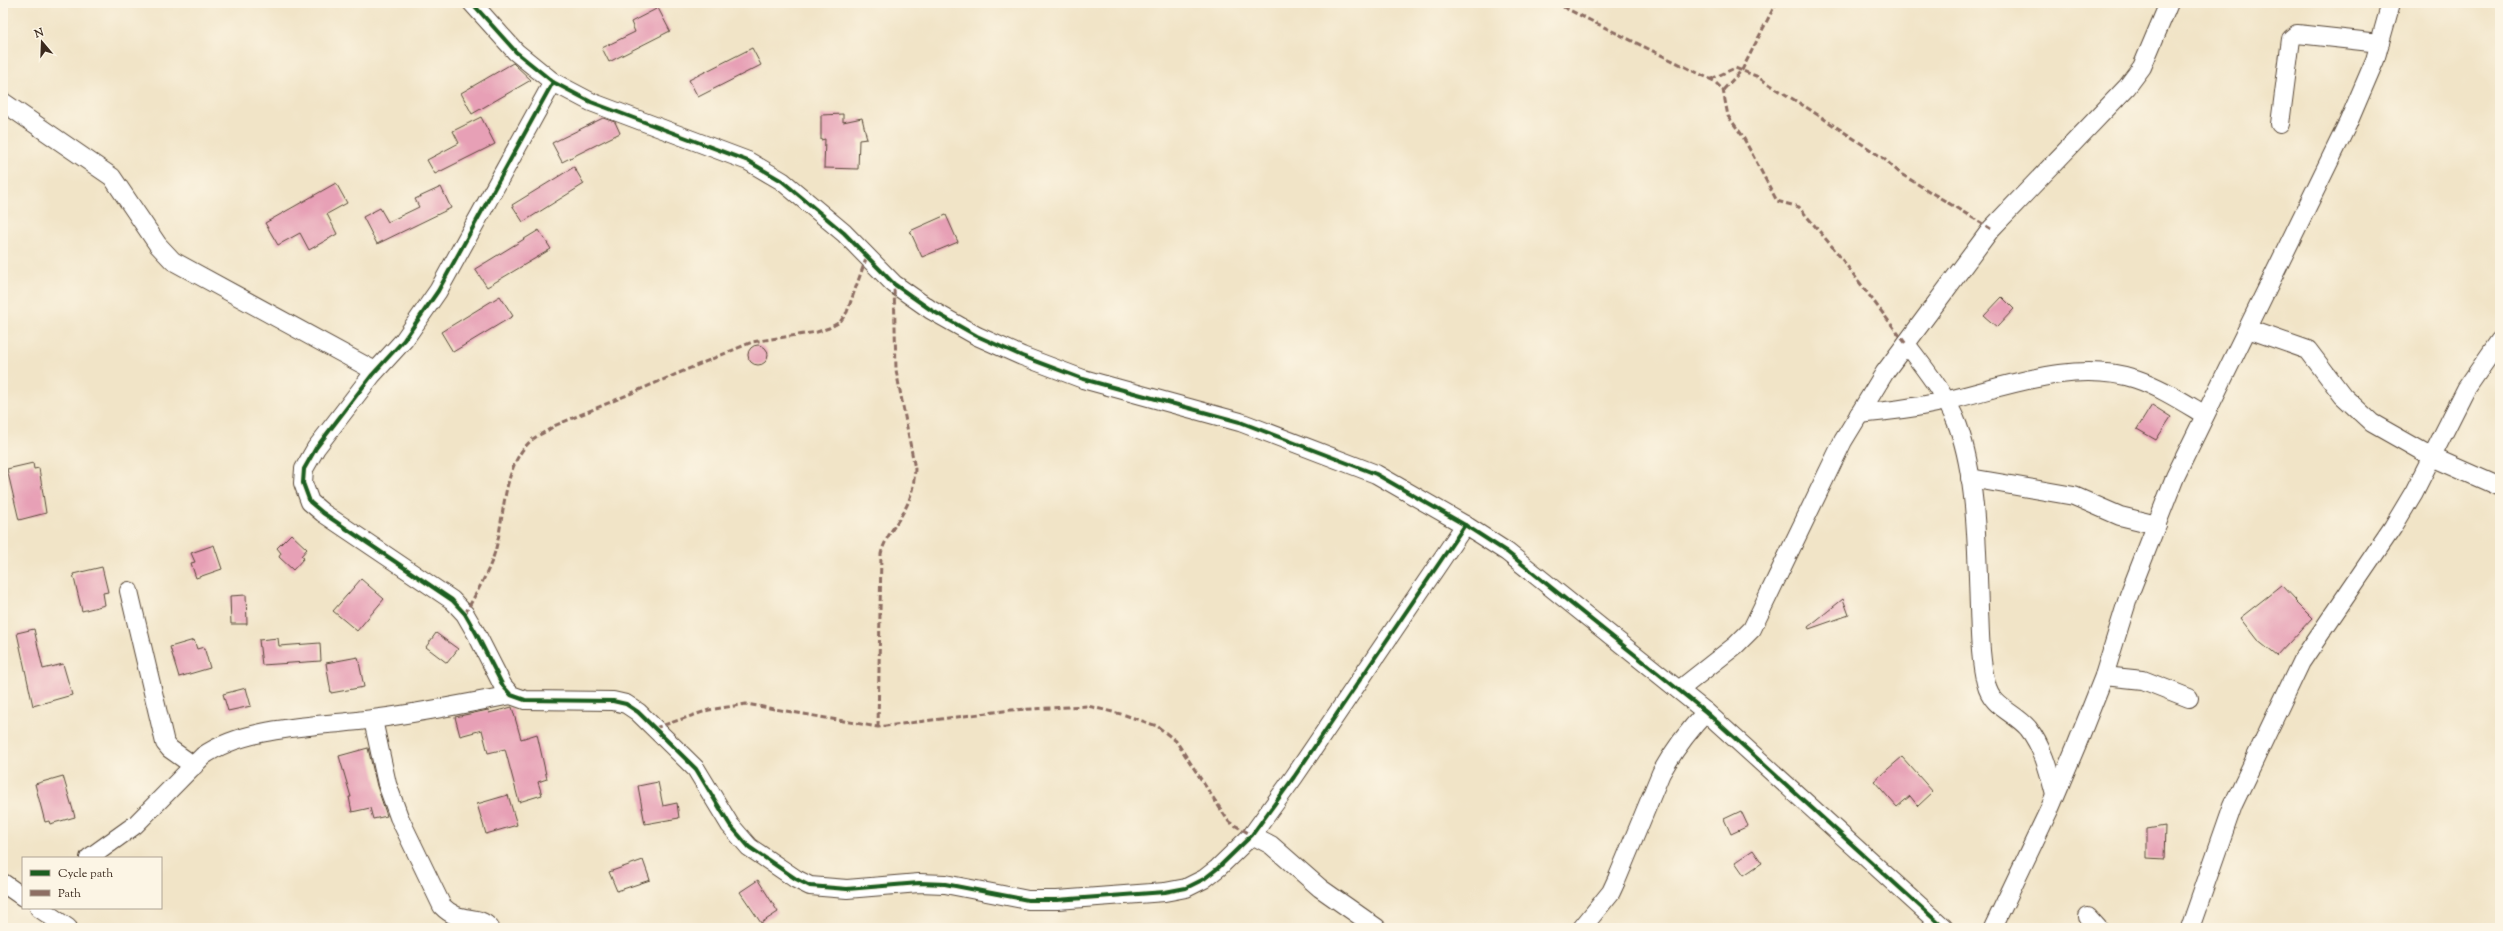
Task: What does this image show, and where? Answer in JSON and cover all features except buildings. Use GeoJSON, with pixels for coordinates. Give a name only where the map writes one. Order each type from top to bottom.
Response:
{"type":"FeatureCollection","features":[{"type":"Feature","properties":{"kind":"street"},"geometry":{"type":"LineString","coordinates":[[472,3],[516,52],[553,82],[591,102],[748,161],[765,171],[807,201],[844,233],[894,284],[931,310],[978,336],[1022,356],[1083,378],[1240,422],[1376,474],[1465,525],[1507,552],[1706,712],[1944,928]]}},
{"type":"Feature","properties":{"kind":"street"},"geometry":{"type":"LineString","coordinates":[[1679,690],[1726,654],[1752,630],[1791,545],[1858,414],[1906,344],[1991,229],[2127,87],[2145,60],[2169,3]]}},
{"type":"Feature","properties":{"kind":"street"},"geometry":{"type":"LineString","coordinates":[[1993,928],[2055,795],[2104,676],[2129,595],[2175,477],[2348,123],[2375,60],[2391,3]]}},
{"type":"Feature","properties":{"kind":"street"},"geometry":{"type":"LineString","coordinates":[[2280,124],[2291,39],[2297,34],[2380,43]]}},
{"type":"Feature","properties":{"kind":"street"},"geometry":{"type":"LineString","coordinates":[[553,82],[438,291],[404,340],[375,371],[316,448],[304,469],[303,483],[310,502],[323,513],[452,600],[469,620],[503,686],[511,695],[525,700],[613,701],[626,704],[638,712],[696,769],[730,825],[749,847],[796,879],[810,886],[847,889],[919,883],[945,884],[1028,900],[1050,900],[1165,892],[1186,888],[1204,879],[1252,835],[1294,777],[1465,525]]}},
{"type":"Feature","properties":{"kind":"street"},"geometry":{"type":"LineString","coordinates":[[3,102],[112,177],[158,245],[173,261],[375,371]]}},
{"type":"Feature","properties":{"kind":"street"},"geometry":{"type":"LineString","coordinates":[[2248,329],[2308,350],[2360,414],[2432,457],[2500,487]]}},
{"type":"Feature","properties":{"kind":"street"},"geometry":{"type":"LineString","coordinates":[[2190,928],[2231,811],[2300,662],[2393,527],[2432,457],[2466,389],[2500,340]]}},
{"type":"Feature","properties":{"kind":"street"},"geometry":{"type":"LineString","coordinates":[[1906,344],[1946,401],[1958,425],[1970,478],[1977,554],[1981,653],[1986,684],[1995,702],[2027,728],[2036,741],[2055,795]]}},
{"type":"Feature","properties":{"kind":"street"},"geometry":{"type":"LineString","coordinates":[[1858,414],[1946,401],[2037,378],[2072,373],[2099,372],[2135,379],[2165,392],[2205,416]]}},
{"type":"Feature","properties":{"kind":"street"},"geometry":{"type":"LineString","coordinates":[[1970,478],[2074,496],[2120,516],[2157,525]]}},
{"type":"Feature","properties":{"kind":"street"},"geometry":{"type":"LineString","coordinates":[[129,591],[165,743],[170,749],[194,766]]}},
{"type":"Feature","properties":{"kind":"street"},"geometry":{"type":"LineString","coordinates":[[2104,676],[2143,680],[2189,698]]}},
{"type":"Feature","properties":{"kind":"street"},"geometry":{"type":"LineString","coordinates":[[90,857],[135,825],[215,747],[232,740],[265,733],[373,720],[511,695]]}},
{"type":"Feature","properties":{"kind":"street"},"geometry":{"type":"LineString","coordinates":[[1582,928],[1610,892],[1618,879],[1661,773],[1681,739],[1706,712]]}},
{"type":"Feature","properties":{"kind":"street"},"geometry":{"type":"LineString","coordinates":[[373,720],[387,784],[394,804],[442,906],[451,915],[479,921],[490,928]]}},
{"type":"Feature","properties":{"kind":"street"},"geometry":{"type":"LineString","coordinates":[[1252,835],[1271,845],[1320,888],[1377,928]]}},
{"type":"Feature","properties":{"kind":"street"},"geometry":{"type":"LineString","coordinates":[[3,883],[22,896]]}},
{"type":"Feature","properties":{"kind":"street"},"geometry":{"type":"LineString","coordinates":[[40,909],[68,928]]}},
{"type":"Feature","properties":{"kind":"marked path"},"geometry":{"type":"LineString","coordinates":[[1555,3],[1714,81],[1723,90],[1728,116],[1742,135],[1777,201],[1799,207],[1835,250],[1906,344]]}},
{"type":"Feature","properties":{"kind":"marked path"},"geometry":{"type":"LineString","coordinates":[[1723,90],[1742,70],[1776,3]]}},
{"type":"Feature","properties":{"kind":"marked path"},"geometry":{"type":"LineString","coordinates":[[1711,79],[1735,68],[1756,76],[1883,158],[1901,174],[1991,229]]}},
{"type":"Feature","properties":{"kind":"marked path"},"geometry":{"type":"LineString","coordinates":[[465,614],[490,565],[496,548],[510,475],[523,449],[533,439],[554,426],[752,342],[817,332],[840,322],[847,312],[867,256]]}},
{"type":"Feature","properties":{"kind":"marked path"},"geometry":{"type":"LineString","coordinates":[[878,727],[881,554],[888,536],[905,509],[911,494],[915,469],[896,370],[894,284]]}},
{"type":"Feature","properties":{"kind":"marked path"},"geometry":{"type":"LineString","coordinates":[[655,728],[709,710],[746,704],[878,727],[1011,710],[1088,706],[1125,715],[1157,726],[1176,741],[1229,822],[1252,835]]}},
{"type":"Feature","properties":{"kind":"cycle path"},"geometry":{"type":"LineString","coordinates":[[472,3],[516,52],[553,82],[591,102],[748,161],[782,181],[844,233],[894,284],[931,310],[977,336],[1022,356],[1083,379],[1240,422],[1376,474],[1465,525],[1507,552],[1706,712],[1944,928]]}},
{"type":"Feature","properties":{"kind":"cycle path"},"geometry":{"type":"LineString","coordinates":[[553,82],[438,291],[404,340],[372,375],[316,448],[304,469],[303,483],[310,502],[323,513],[452,600],[465,614],[503,686],[511,695],[525,700],[613,701],[626,704],[638,712],[696,769],[730,825],[749,847],[796,879],[810,886],[847,889],[919,883],[945,884],[1028,900],[1057,900],[1165,892],[1186,888],[1204,879],[1218,868],[1252,835],[1294,777],[1465,525]]}}]}
